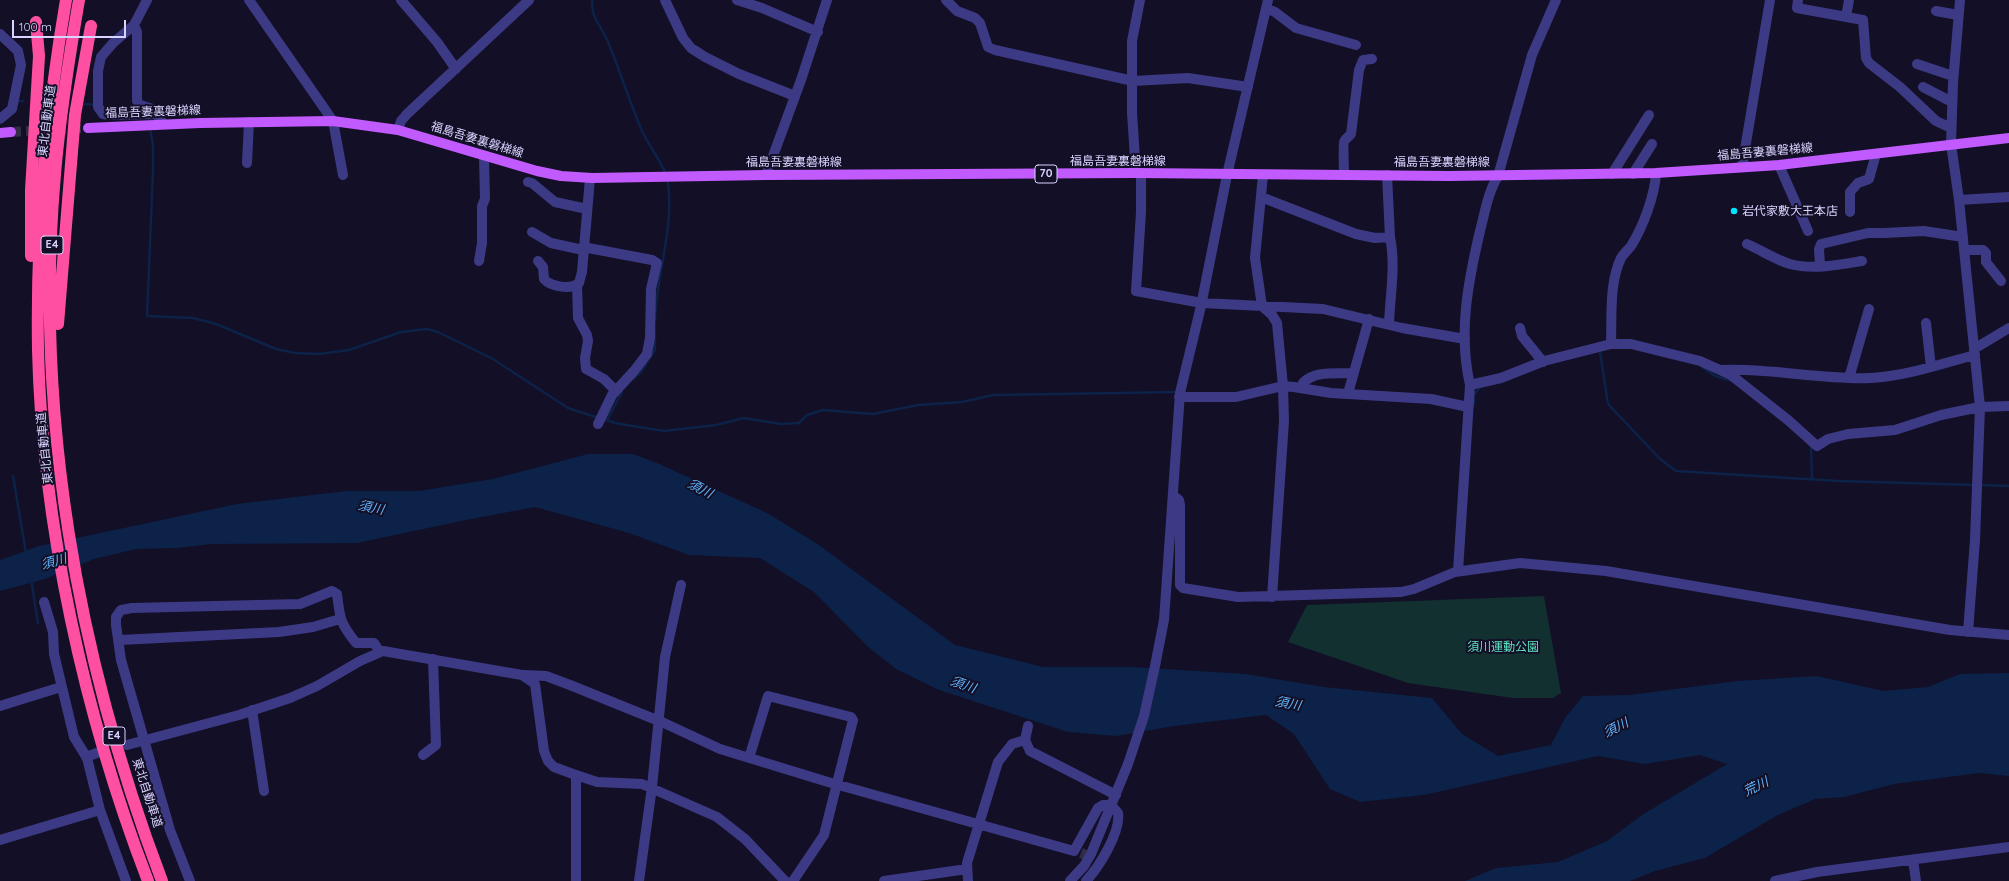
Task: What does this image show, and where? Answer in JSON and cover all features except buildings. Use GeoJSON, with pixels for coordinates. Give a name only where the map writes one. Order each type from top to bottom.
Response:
{"type":"FeatureCollection","features":[{"type":"Feature","properties":{"kind":"highway","name":"東北自動車道"},"geometry":{"type":"LineString","coordinates":[[66,0],[50,100],[42,189],[38,271],[40,384],[50,490],[74,633],[111,774],[148,881]]}},
{"type":"Feature","properties":{"kind":"highway","name":"東北自動車道"},"geometry":{"type":"LineString","coordinates":[[79,0],[69,56],[55,174],[51,294],[53,384],[63,490],[78,587],[90,644],[121,762],[162,881]]}},
{"type":"Feature","properties":{"kind":"highway"},"geometry":{"type":"LineString","coordinates":[[36,22],[39,56],[32,190],[30,270],[40,384]]}},
{"type":"Feature","properties":{"kind":"highway"},"geometry":{"type":"LineString","coordinates":[[53,384],[75,115],[91,26]]}},
{"type":"Feature","properties":{"kind":"main road","name":"福島吾妻裏磐梯線"},"geometry":{"type":"LineString","coordinates":[[88,128],[163,124],[333,121],[398,130],[537,171],[561,176],[590,178],[766,175],[1139,173],[1227,175],[1498,176],[1633,174],[1779,165],[2009,138]]}},
{"type":"Feature","properties":{"kind":"main road"},"geometry":{"type":"LineString","coordinates":[[0,133],[11,132]]}},
{"type":"Feature","properties":{"kind":"street"},"geometry":{"type":"LineString","coordinates":[[147,0],[134,25],[113,43],[102,57],[98,71],[98,107],[103,114],[107,115],[155,114]]}},
{"type":"Feature","properties":{"kind":"street"},"geometry":{"type":"LineString","coordinates":[[249,0],[333,121],[343,175]]}},
{"type":"Feature","properties":{"kind":"street"},"geometry":{"type":"LineString","coordinates":[[401,0],[437,42],[456,69]]}},
{"type":"Feature","properties":{"kind":"street"},"geometry":{"type":"LineString","coordinates":[[398,130],[401,121],[407,114],[529,0]]}},
{"type":"Feature","properties":{"kind":"street"},"geometry":{"type":"LineString","coordinates":[[665,0],[683,38],[691,48],[705,57],[740,74],[795,96]]}},
{"type":"Feature","properties":{"kind":"street"},"geometry":{"type":"LineString","coordinates":[[737,0],[762,8],[818,32]]}},
{"type":"Feature","properties":{"kind":"street"},"geometry":{"type":"LineString","coordinates":[[766,175],[818,32],[827,0]]}},
{"type":"Feature","properties":{"kind":"street"},"geometry":{"type":"LineString","coordinates":[[946,0],[957,11],[975,18],[980,22],[988,47],[995,50],[1133,81],[1188,78],[1248,87]]}},
{"type":"Feature","properties":{"kind":"street"},"geometry":{"type":"LineString","coordinates":[[1140,0],[1132,41],[1132,113],[1139,173],[1141,212],[1136,291],[1202,303],[1323,309],[1465,339]]}},
{"type":"Feature","properties":{"kind":"street"},"geometry":{"type":"LineString","coordinates":[[1458,571],[1470,385],[1465,365],[1465,310],[1468,286],[1493,184],[1498,176],[1532,55],[1556,0]]}},
{"type":"Feature","properties":{"kind":"street"},"geometry":{"type":"LineString","coordinates":[[1742,167],[1770,0]]}},
{"type":"Feature","properties":{"kind":"street"},"geometry":{"type":"LineString","coordinates":[[1798,0],[1797,8],[1863,20],[1866,58],[1869,62],[1900,86],[1936,121],[1951,128]]}},
{"type":"Feature","properties":{"kind":"street"},"geometry":{"type":"LineString","coordinates":[[1846,17],[1849,0]]}},
{"type":"Feature","properties":{"kind":"street"},"geometry":{"type":"LineString","coordinates":[[1960,0],[1953,76],[1951,144],[1959,200],[1980,404],[1975,540],[1968,632]]}},
{"type":"Feature","properties":{"kind":"street"},"geometry":{"type":"LineString","coordinates":[[1267,4],[1296,28],[1356,45]]}},
{"type":"Feature","properties":{"kind":"street"},"geometry":{"type":"LineString","coordinates":[[1070,881],[1084,866],[1091,854],[1112,806],[1144,716],[1164,620],[1179,397],[1202,303],[1227,175],[1267,4]]}},
{"type":"Feature","properties":{"kind":"street"},"geometry":{"type":"LineString","coordinates":[[1936,11],[1958,15]]}},
{"type":"Feature","properties":{"kind":"street"},"geometry":{"type":"LineString","coordinates":[[134,25],[136,32],[137,101],[140,105],[153,109],[163,124]]}},
{"type":"Feature","properties":{"kind":"street"},"geometry":{"type":"LineString","coordinates":[[0,34],[18,51],[21,64],[12,109],[0,119]]}},
{"type":"Feature","properties":{"kind":"street"},"geometry":{"type":"LineString","coordinates":[[1344,175],[1345,156],[1342,146],[1350,134],[1359,70],[1363,60],[1372,60]]}},
{"type":"Feature","properties":{"kind":"street"},"geometry":{"type":"LineString","coordinates":[[1917,64],[1953,76]]}},
{"type":"Feature","properties":{"kind":"street"},"geometry":{"type":"LineString","coordinates":[[1923,87],[1952,102]]}},
{"type":"Feature","properties":{"kind":"street"},"geometry":{"type":"LineString","coordinates":[[1612,174],[1649,115]]}},
{"type":"Feature","properties":{"kind":"street"},"geometry":{"type":"LineString","coordinates":[[247,163],[249,122]]}},
{"type":"Feature","properties":{"kind":"street"},"geometry":{"type":"LineString","coordinates":[[1633,174],[1652,144]]}},
{"type":"Feature","properties":{"kind":"street"},"geometry":{"type":"LineString","coordinates":[[1850,212],[1850,192],[1858,183],[1868,179],[1876,154]]}},
{"type":"Feature","properties":{"kind":"street"},"geometry":{"type":"LineString","coordinates":[[479,261],[482,243],[482,206],[485,199],[484,156]]}},
{"type":"Feature","properties":{"kind":"street"},"geometry":{"type":"LineString","coordinates":[[1779,165],[1808,231]]}},
{"type":"Feature","properties":{"kind":"street"},"geometry":{"type":"LineString","coordinates":[[1611,344],[1615,279],[1622,257],[1631,246],[1639,230],[1656,186],[1656,173]]}},
{"type":"Feature","properties":{"kind":"street"},"geometry":{"type":"LineString","coordinates":[[1263,175],[1254,258],[1262,306],[1272,315],[1277,323],[1283,386],[1284,421],[1272,597]]}},
{"type":"Feature","properties":{"kind":"street"},"geometry":{"type":"LineString","coordinates":[[1387,175],[1393,272],[1390,293],[1389,324]]}},
{"type":"Feature","properties":{"kind":"street"},"geometry":{"type":"LineString","coordinates":[[590,178],[581,275],[578,284],[578,318],[587,335],[588,341],[585,358],[586,369],[604,379],[615,390]]}},
{"type":"Feature","properties":{"kind":"street"},"geometry":{"type":"LineString","coordinates":[[528,182],[532,182],[554,202],[587,209]]}},
{"type":"Feature","properties":{"kind":"street"},"geometry":{"type":"LineString","coordinates":[[1261,197],[1356,234],[1374,238],[1390,237]]}},
{"type":"Feature","properties":{"kind":"street"},"geometry":{"type":"LineString","coordinates":[[1959,200],[2009,197]]}},
{"type":"Feature","properties":{"kind":"street"},"geometry":{"type":"LineString","coordinates":[[1820,265],[1819,249],[1821,244],[1868,234],[1924,231],[1962,236]]}},
{"type":"Feature","properties":{"kind":"street"},"geometry":{"type":"LineString","coordinates":[[532,232],[551,243],[652,260],[657,263],[651,289],[650,345],[642,361],[615,390],[598,424]]}},
{"type":"Feature","properties":{"kind":"street"},"geometry":{"type":"LineString","coordinates":[[1747,244],[1789,264],[1831,266],[1862,261]]}},
{"type":"Feature","properties":{"kind":"street"},"geometry":{"type":"LineString","coordinates":[[1964,250],[1983,250],[1986,253],[1986,262],[2001,281]]}},
{"type":"Feature","properties":{"kind":"street"},"geometry":{"type":"LineString","coordinates":[[538,261],[543,267],[544,279],[549,284],[571,287],[578,284]]}},
{"type":"Feature","properties":{"kind":"street"},"geometry":{"type":"LineString","coordinates":[[1849,378],[1869,310]]}},
{"type":"Feature","properties":{"kind":"street"},"geometry":{"type":"LineString","coordinates":[[1348,390],[1369,319]]}},
{"type":"Feature","properties":{"kind":"street"},"geometry":{"type":"LineString","coordinates":[[1926,323],[1932,366]]}},
{"type":"Feature","properties":{"kind":"street"},"geometry":{"type":"LineString","coordinates":[[1520,328],[1522,336],[1543,362]]}},
{"type":"Feature","properties":{"kind":"street"},"geometry":{"type":"LineString","coordinates":[[1720,370],[1771,370],[1804,375],[1849,378],[1899,375],[1974,352],[2009,328]]}},
{"type":"Feature","properties":{"kind":"street"},"geometry":{"type":"LineString","coordinates":[[1470,385],[1501,378],[1543,362],[1611,344],[1631,344],[1685,356],[1731,375],[1814,443],[1838,436],[1860,432],[1894,430],[1980,404],[2009,406]]}},
{"type":"Feature","properties":{"kind":"street"},"geometry":{"type":"LineString","coordinates":[[1303,383],[1314,376],[1324,374],[1353,374]]}},
{"type":"Feature","properties":{"kind":"street"},"geometry":{"type":"LineString","coordinates":[[1179,397],[1236,397],[1283,386],[1331,393],[1431,399],[1468,407]]}},
{"type":"Feature","properties":{"kind":"street"},"geometry":{"type":"LineString","coordinates":[[1173,495],[1179,500],[1180,505],[1180,585],[1183,588],[1238,597],[1401,592],[1414,589],[1458,571],[1520,563],[1606,571],[1968,632],[2009,635]]}},
{"type":"Feature","properties":{"kind":"street"},"geometry":{"type":"LineString","coordinates":[[639,881],[652,787],[665,657],[681,585]]}},
{"type":"Feature","properties":{"kind":"street"},"geometry":{"type":"LineString","coordinates":[[190,881],[170,830],[121,660],[120,640],[116,617],[121,610],[132,608],[300,604],[332,591],[337,594],[340,619],[356,643],[374,643],[380,652]]}},
{"type":"Feature","properties":{"kind":"street"},"geometry":{"type":"LineString","coordinates":[[44,602],[53,632],[54,654],[75,741],[86,757],[100,810],[126,881]]}},
{"type":"Feature","properties":{"kind":"street"},"geometry":{"type":"LineString","coordinates":[[120,640],[279,632],[313,627],[340,619]]}},
{"type":"Feature","properties":{"kind":"street"},"geometry":{"type":"LineString","coordinates":[[127,745],[290,698],[317,686],[360,661],[380,652],[391,651],[522,675],[546,676],[658,721],[720,749],[980,826],[1077,852],[1098,808],[1102,805],[1112,806],[1118,813],[1118,822],[1086,881]]}},
{"type":"Feature","properties":{"kind":"street"},"geometry":{"type":"LineString","coordinates":[[423,755],[436,745],[433,659]]}},
{"type":"Feature","properties":{"kind":"street"},"geometry":{"type":"LineString","coordinates":[[522,675],[535,684],[544,751],[548,761],[554,767],[597,782],[642,784],[652,787],[717,818],[734,829],[785,881]]}},
{"type":"Feature","properties":{"kind":"street"},"geometry":{"type":"LineString","coordinates":[[0,706],[61,688]]}},
{"type":"Feature","properties":{"kind":"street"},"geometry":{"type":"LineString","coordinates":[[749,758],[768,696],[851,717],[853,720],[824,835],[793,881]]}},
{"type":"Feature","properties":{"kind":"street"},"geometry":{"type":"LineString","coordinates":[[252,710],[264,791]]}},
{"type":"Feature","properties":{"kind":"street"},"geometry":{"type":"LineString","coordinates":[[1028,726],[1025,740],[1030,751],[1116,795]]}},
{"type":"Feature","properties":{"kind":"street"},"geometry":{"type":"LineString","coordinates":[[968,881],[967,869],[998,762],[1012,744],[1025,740]]}},
{"type":"Feature","properties":{"kind":"street"},"geometry":{"type":"LineString","coordinates":[[86,757],[97,753]]}},
{"type":"Feature","properties":{"kind":"street"},"geometry":{"type":"LineString","coordinates":[[576,775],[576,881]]}},
{"type":"Feature","properties":{"kind":"street"},"geometry":{"type":"LineString","coordinates":[[0,840],[100,810]]}},
{"type":"Feature","properties":{"kind":"street"},"geometry":{"type":"LineString","coordinates":[[1775,881],[1817,872],[2009,847]]}},
{"type":"Feature","properties":{"kind":"street"},"geometry":{"type":"LineString","coordinates":[[1913,860],[1916,881]]}},
{"type":"Feature","properties":{"kind":"street"},"geometry":{"type":"LineString","coordinates":[[884,881],[967,869]]}},
{"type":"Feature","properties":{"kind":"green space","name":"須川運動公園"},"geometry":{"type":"Polygon","coordinates":[[[1544,596],[1561,693],[1553,698],[1513,698],[1408,683],[1288,642],[1307,605],[1544,596]]]}},
{"type":"Feature","properties":{"kind":"water"},"geometry":{"type":"Polygon","coordinates":[[[588,454],[633,454],[657,463],[767,513],[816,543],[955,645],[1043,667],[1133,667],[1245,674],[1324,687],[1432,698],[1462,734],[1498,756],[1551,745],[1565,718],[1583,696],[1630,695],[1737,681],[1817,676],[1883,691],[1928,687],[1960,674],[2009,673],[2009,776],[1979,773],[1894,784],[1844,797],[1815,799],[1776,816],[1705,858],[1655,871],[1630,881],[1465,881],[1496,868],[1558,862],[1607,841],[1642,815],[1727,764],[1700,755],[1645,764],[1598,756],[1424,795],[1360,802],[1330,789],[1294,734],[1266,715],[1174,726],[1117,736],[1068,732],[939,690],[896,669],[867,646],[814,592],[760,558],[689,555],[629,533],[535,507],[357,543],[211,544],[177,548],[136,549],[94,559],[45,579],[0,591],[0,560],[39,546],[237,504],[346,491],[419,491],[493,479],[588,454]]]}},
{"type":"Feature","properties":{"kind":"waterway"},"geometry":{"type":"LineString","coordinates":[[592,0],[595,18],[608,42],[641,129],[665,172]]}},
{"type":"Feature","properties":{"kind":"waterway"},"geometry":{"type":"LineString","coordinates":[[16,101],[23,101]]}},
{"type":"Feature","properties":{"kind":"waterway"},"geometry":{"type":"LineString","coordinates":[[85,104],[96,105]]}},
{"type":"Feature","properties":{"kind":"waterway"},"geometry":{"type":"LineString","coordinates":[[150,128],[153,145],[153,171],[147,316],[193,318],[216,324],[276,349],[295,353],[319,354],[349,350],[401,332],[427,329],[438,332],[493,359],[568,408],[599,418]]}},
{"type":"Feature","properties":{"kind":"waterway"},"geometry":{"type":"LineString","coordinates":[[655,319],[656,302],[669,217],[668,182]]}},
{"type":"Feature","properties":{"kind":"waterway"},"geometry":{"type":"LineString","coordinates":[[633,379],[641,372],[655,350],[655,330]]}},
{"type":"Feature","properties":{"kind":"waterway"},"geometry":{"type":"LineString","coordinates":[[1600,352],[1608,404],[1660,459],[1676,471],[1838,481],[1975,485]]}},
{"type":"Feature","properties":{"kind":"waterway"},"geometry":{"type":"LineString","coordinates":[[1702,367],[1715,376],[1732,381]]}},
{"type":"Feature","properties":{"kind":"waterway"},"geometry":{"type":"LineString","coordinates":[[1472,403],[1474,404],[1474,395],[1480,387]]}},
{"type":"Feature","properties":{"kind":"waterway"},"geometry":{"type":"LineString","coordinates":[[607,420],[622,392]]}},
{"type":"Feature","properties":{"kind":"waterway"},"geometry":{"type":"LineString","coordinates":[[604,419],[615,423],[664,431],[716,425],[744,418],[781,424],[799,423],[807,415],[823,410],[873,414],[918,405],[962,402],[993,395],[1178,392]]}},
{"type":"Feature","properties":{"kind":"waterway"},"geometry":{"type":"LineString","coordinates":[[1811,446],[1812,479]]}},
{"type":"Feature","properties":{"kind":"waterway"},"geometry":{"type":"LineString","coordinates":[[13,476],[26,553]]}},
{"type":"Feature","properties":{"kind":"waterway"},"geometry":{"type":"LineString","coordinates":[[1980,485],[2009,486]]}},
{"type":"Feature","properties":{"kind":"waterway"},"geometry":{"type":"LineString","coordinates":[[31,579],[38,623]]}},
{"type":"Feature","properties":{"kind":"tunnel"},"geometry":{"type":"LineString","coordinates":[[11,132],[88,128]]}},
{"type":"Feature","properties":{"kind":"tunnel"},"geometry":{"type":"LineString","coordinates":[[1081,853],[1094,858]]}},
{"type":"Feature","properties":{"kind":"place","name":"岩代家敷大王本店"},"geometry":{"type":"Point","coordinates":[1734,211]}},
{"type":"Feature","properties":{"kind":"water label","name":"須川"},"geometry":{"type":"Point","coordinates":[700,489]}},
{"type":"Feature","properties":{"kind":"water label","name":"須川"},"geometry":{"type":"Point","coordinates":[371,508]}},
{"type":"Feature","properties":{"kind":"water label","name":"須川"},"geometry":{"type":"Point","coordinates":[54,562]}},
{"type":"Feature","properties":{"kind":"water label","name":"須川"},"geometry":{"type":"Point","coordinates":[963,685]}},
{"type":"Feature","properties":{"kind":"water label","name":"須川"},"geometry":{"type":"Point","coordinates":[1288,704]}},
{"type":"Feature","properties":{"kind":"water label","name":"須川"},"geometry":{"type":"Point","coordinates":[1616,728]}},
{"type":"Feature","properties":{"kind":"water label","name":"荒川"},"geometry":{"type":"Point","coordinates":[1756,787]}}]}
